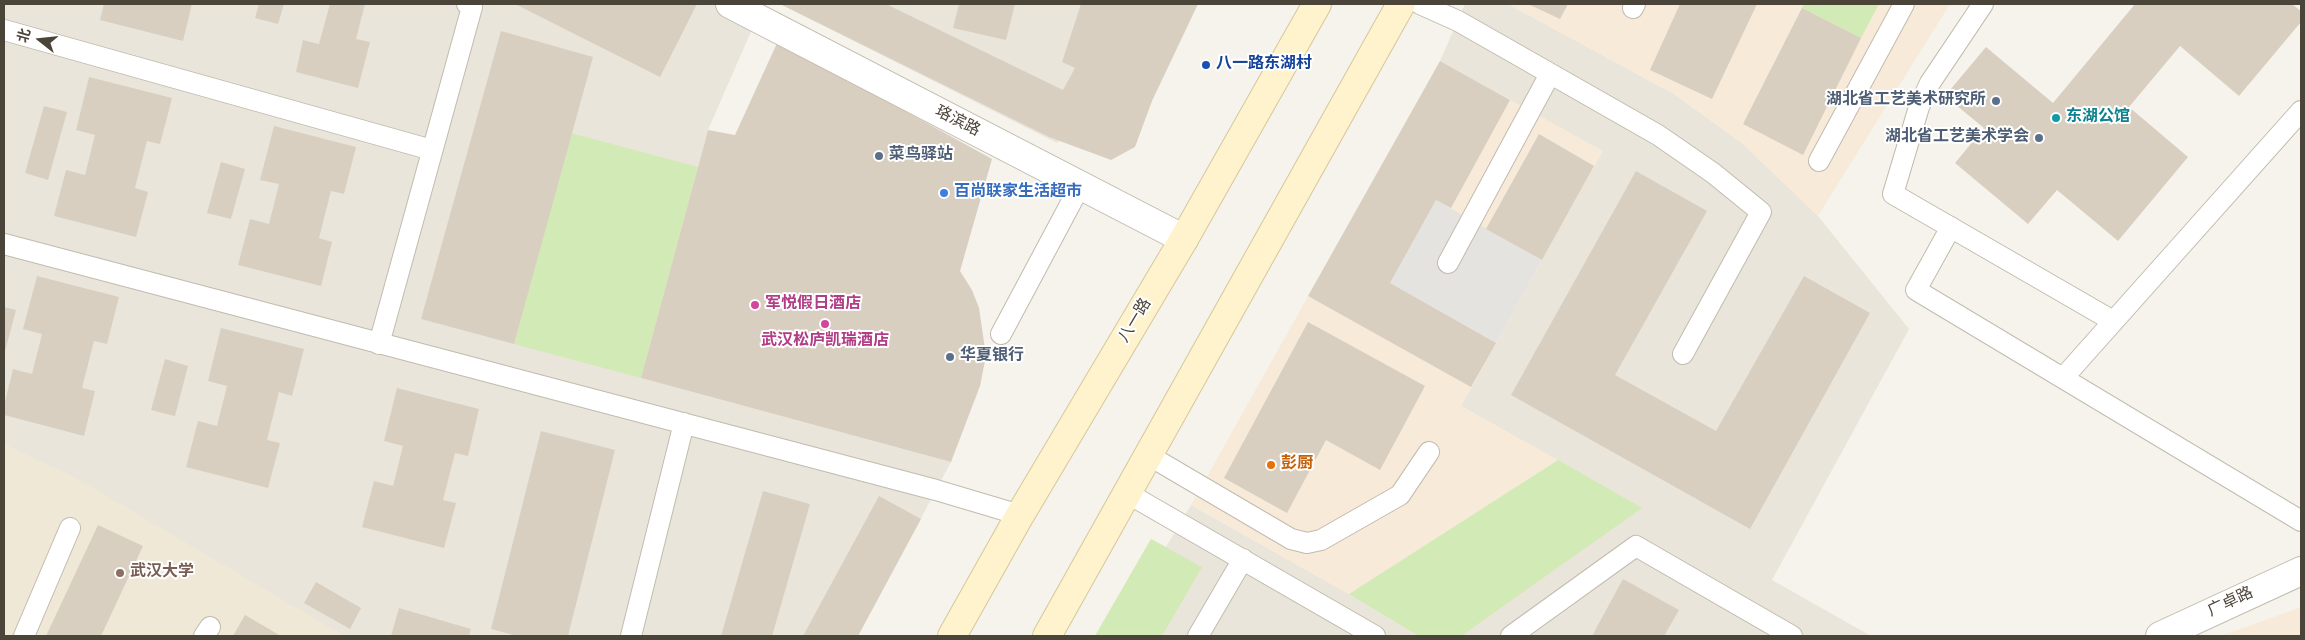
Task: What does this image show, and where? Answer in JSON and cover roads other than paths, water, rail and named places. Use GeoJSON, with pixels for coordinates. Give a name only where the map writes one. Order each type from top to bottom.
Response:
{"type":"FeatureCollection","features":[{"type":"Feature","properties":{"kind":"main road","name":"八一路"},"geometry":{"type":"LineString","coordinates":[[952,636],[1020,515],[1184,239],[1317,4]]}},
{"type":"Feature","properties":{"kind":"main road"},"geometry":{"type":"LineString","coordinates":[[1047,636],[1401,4]]}},
{"type":"Feature","properties":{"kind":"street","name":"珞滨路"},"geometry":{"type":"LineString","coordinates":[[730,4],[1184,239]]}},
{"type":"Feature","properties":{"kind":"street","name":"广卓路"},"geometry":{"type":"LineString","coordinates":[[2160,636],[2301,571]]}},
{"type":"Feature","properties":{"kind":"lane"},"geometry":{"type":"LineString","coordinates":[[379,344],[472,6],[467,4]]}},
{"type":"Feature","properties":{"kind":"lane"},"geometry":{"type":"LineString","coordinates":[[1420,4],[1458,21],[1658,135],[1713,173],[1761,212],[1683,354]]}},
{"type":"Feature","properties":{"kind":"lane"},"geometry":{"type":"LineString","coordinates":[[1819,161],[1904,4]]}},
{"type":"Feature","properties":{"kind":"lane"},"geometry":{"type":"LineString","coordinates":[[1983,4],[1930,83],[1919,107],[1893,194],[2113,321]]}},
{"type":"Feature","properties":{"kind":"lane"},"geometry":{"type":"LineString","coordinates":[[4,30],[432,150]]}},
{"type":"Feature","properties":{"kind":"lane"},"geometry":{"type":"LineString","coordinates":[[1448,263],[1550,74]]}},
{"type":"Feature","properties":{"kind":"lane"},"geometry":{"type":"LineString","coordinates":[[2063,378],[2301,110]]}},
{"type":"Feature","properties":{"kind":"lane"},"geometry":{"type":"LineString","coordinates":[[1001,334],[1080,186]]}},
{"type":"Feature","properties":{"kind":"lane"},"geometry":{"type":"LineString","coordinates":[[1951,227],[1916,290],[2301,521]]}},
{"type":"Feature","properties":{"kind":"lane"},"geometry":{"type":"LineString","coordinates":[[4,244],[936,490],[1020,515]]}},
{"type":"Feature","properties":{"kind":"lane"},"geometry":{"type":"LineString","coordinates":[[631,636],[684,423]]}},
{"type":"Feature","properties":{"kind":"lane"},"geometry":{"type":"LineString","coordinates":[[1148,455],[1291,539],[1307,543],[1321,540],[1400,495],[1429,452]]}},
{"type":"Feature","properties":{"kind":"lane"},"geometry":{"type":"LineString","coordinates":[[1127,493],[1376,636]]}},
{"type":"Feature","properties":{"kind":"lane"},"geometry":{"type":"LineString","coordinates":[[24,636],[70,528]]}},
{"type":"Feature","properties":{"kind":"lane"},"geometry":{"type":"LineString","coordinates":[[1511,636],[1636,546],[1792,636]]}},
{"type":"Feature","properties":{"kind":"lane"},"geometry":{"type":"LineString","coordinates":[[1198,636],[1243,559]]}},
{"type":"Feature","properties":{"kind":"place","name":"八一路东湖村"},"geometry":{"type":"Point","coordinates":[1206,65]}},
{"type":"Feature","properties":{"kind":"place","name":"湖北省工艺美术研究所"},"geometry":{"type":"Point","coordinates":[1996,101]}},
{"type":"Feature","properties":{"kind":"place","name":"东湖公馆"},"geometry":{"type":"Point","coordinates":[2056,118]}},
{"type":"Feature","properties":{"kind":"place","name":"湖北省工艺美术学会"},"geometry":{"type":"Point","coordinates":[2039,138]}},
{"type":"Feature","properties":{"kind":"place","name":"菜鸟驿站"},"geometry":{"type":"Point","coordinates":[879,156]}},
{"type":"Feature","properties":{"kind":"place","name":"百尚联家生活超市"},"geometry":{"type":"Point","coordinates":[944,193]}},
{"type":"Feature","properties":{"kind":"place","name":"军悦假日酒店"},"geometry":{"type":"Point","coordinates":[755,305]}},
{"type":"Feature","properties":{"kind":"place","name":"武汉松庐凯瑞酒店"},"geometry":{"type":"Point","coordinates":[825,324]}},
{"type":"Feature","properties":{"kind":"place","name":"华夏银行"},"geometry":{"type":"Point","coordinates":[950,357]}},
{"type":"Feature","properties":{"kind":"place","name":"彭厨"},"geometry":{"type":"Point","coordinates":[1271,465]}},
{"type":"Feature","properties":{"kind":"place","name":"武汉大学"},"geometry":{"type":"Point","coordinates":[120,573]}}]}
